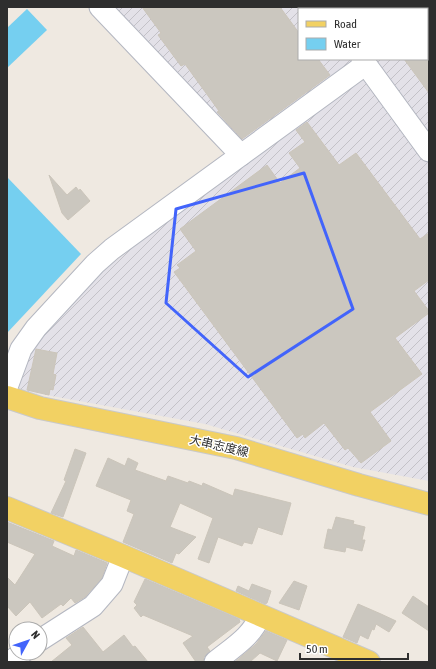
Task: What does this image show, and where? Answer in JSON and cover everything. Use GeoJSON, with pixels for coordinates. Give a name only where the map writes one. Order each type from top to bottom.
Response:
{"type":"FeatureCollection","features":[{"type":"Feature","properties":{"kind":"main road","name":"大串志度線"},"geometry":{"type":"LineString","coordinates":[[7,397],[40,408],[236,448],[359,485],[429,504]]}},
{"type":"Feature","properties":{"kind":"main road"},"geometry":{"type":"LineString","coordinates":[[7,508],[123,556],[369,662]]}},
{"type":"Feature","properties":{"kind":"street"},"geometry":{"type":"LineString","coordinates":[[100,7],[241,155]]}},
{"type":"Feature","properties":{"kind":"street"},"geometry":{"type":"LineString","coordinates":[[7,387],[21,349],[36,328],[95,264],[112,249],[241,155],[364,62],[429,151]]}},
{"type":"Feature","properties":{"kind":"street"},"geometry":{"type":"LineString","coordinates":[[48,635],[93,606],[112,584],[123,556]]}},
{"type":"Feature","properties":{"kind":"street"},"geometry":{"type":"LineString","coordinates":[[215,662],[249,635],[257,624],[260,615]]}},
{"type":"Feature","properties":{"kind":"highlighted area"},"geometry":{"type":"Polygon","coordinates":[[[304,173],[353,309],[248,377],[166,303],[176,209],[304,173]]]}},
{"type":"Feature","properties":{"kind":"shaded area"},"geometry":{"type":"Polygon","coordinates":[[[113,7],[429,7],[429,481],[353,467],[205,424],[19,390],[15,384],[32,342],[108,267],[233,167],[252,155],[113,7]]]}},
{"type":"Feature","properties":{"kind":"water"},"geometry":{"type":"Polygon","coordinates":[[[27,9],[47,30],[7,68],[7,28],[27,9]]]}},
{"type":"Feature","properties":{"kind":"water"},"geometry":{"type":"Polygon","coordinates":[[[7,177],[81,254],[7,333],[7,177]]]}},
{"type":"Feature","properties":{"kind":"building"},"geometry":{"type":"Polygon","coordinates":[[[142,7],[280,7],[298,32],[298,60],[319,60],[330,75],[242,139],[217,112],[219,111],[185,64],[181,66],[158,35],[161,33],[142,7]]]}},
{"type":"Feature","properties":{"kind":"building"},"geometry":{"type":"Polygon","coordinates":[[[429,59],[429,93],[405,60],[429,59]]]}},
{"type":"Feature","properties":{"kind":"building"},"geometry":{"type":"Polygon","coordinates":[[[307,122],[339,165],[356,153],[420,239],[429,233],[429,280],[414,291],[429,313],[395,338],[422,374],[370,412],[391,441],[361,463],[348,448],[345,450],[324,423],[305,438],[303,434],[297,438],[174,272],[180,268],[177,265],[196,251],[180,229],[267,165],[280,183],[300,168],[289,153],[305,142],[296,130],[307,122]]]}},
{"type":"Feature","properties":{"kind":"building"},"geometry":{"type":"Polygon","coordinates":[[[49,175],[67,195],[76,187],[79,191],[80,189],[90,201],[68,220],[62,213],[49,175]]]}},
{"type":"Feature","properties":{"kind":"building"},"geometry":{"type":"Polygon","coordinates":[[[36,349],[57,353],[53,374],[56,375],[53,390],[50,389],[49,395],[27,390],[36,349]]]}},
{"type":"Feature","properties":{"kind":"building"},"geometry":{"type":"Polygon","coordinates":[[[75,449],[86,453],[63,517],[51,513],[66,481],[64,480],[75,449]]]}},
{"type":"Feature","properties":{"kind":"building"},"geometry":{"type":"Polygon","coordinates":[[[108,458],[125,466],[128,458],[138,463],[135,470],[166,481],[168,476],[202,486],[203,483],[233,496],[235,489],[291,503],[282,535],[258,527],[252,544],[244,542],[242,546],[218,537],[209,563],[198,559],[213,518],[180,503],[170,527],[196,537],[179,554],[176,553],[172,563],[123,542],[134,514],[127,511],[131,500],[96,486],[108,458]]]}},
{"type":"Feature","properties":{"kind":"building"},"geometry":{"type":"Polygon","coordinates":[[[336,517],[354,521],[353,524],[365,527],[362,540],[365,540],[362,551],[346,547],[345,552],[324,548],[328,529],[332,530],[336,517]]]}},
{"type":"Feature","properties":{"kind":"building"},"geometry":{"type":"Polygon","coordinates":[[[7,522],[54,541],[52,546],[74,556],[76,550],[107,563],[102,578],[85,597],[75,603],[71,598],[63,606],[61,604],[42,618],[30,602],[16,616],[7,606],[7,577],[15,585],[35,554],[7,542],[7,522]]]}},
{"type":"Feature","properties":{"kind":"building"},"geometry":{"type":"Polygon","coordinates":[[[145,579],[239,619],[240,622],[207,647],[210,651],[204,657],[203,662],[196,662],[183,643],[193,636],[143,615],[141,617],[134,608],[137,605],[134,602],[145,579]]]}},
{"type":"Feature","properties":{"kind":"building"},"geometry":{"type":"Polygon","coordinates":[[[294,581],[307,586],[299,610],[279,603],[294,581]]]}},
{"type":"Feature","properties":{"kind":"building"},"geometry":{"type":"Polygon","coordinates":[[[252,584],[271,591],[267,603],[265,604],[236,591],[238,586],[249,591],[252,584]]]}},
{"type":"Feature","properties":{"kind":"building"},"geometry":{"type":"Polygon","coordinates":[[[413,596],[429,607],[429,631],[402,613],[413,596]]]}},
{"type":"Feature","properties":{"kind":"building"},"geometry":{"type":"Polygon","coordinates":[[[358,604],[396,621],[389,632],[376,624],[368,639],[360,635],[357,643],[343,637],[358,604]]]}},
{"type":"Feature","properties":{"kind":"building"},"geometry":{"type":"Polygon","coordinates":[[[83,627],[103,652],[124,635],[133,647],[135,646],[148,662],[51,662],[72,645],[66,638],[83,627]]]}},
{"type":"Feature","properties":{"kind":"building"},"geometry":{"type":"Polygon","coordinates":[[[266,631],[287,640],[277,661],[260,653],[250,662],[235,662],[256,644],[266,631]]]}}]}
